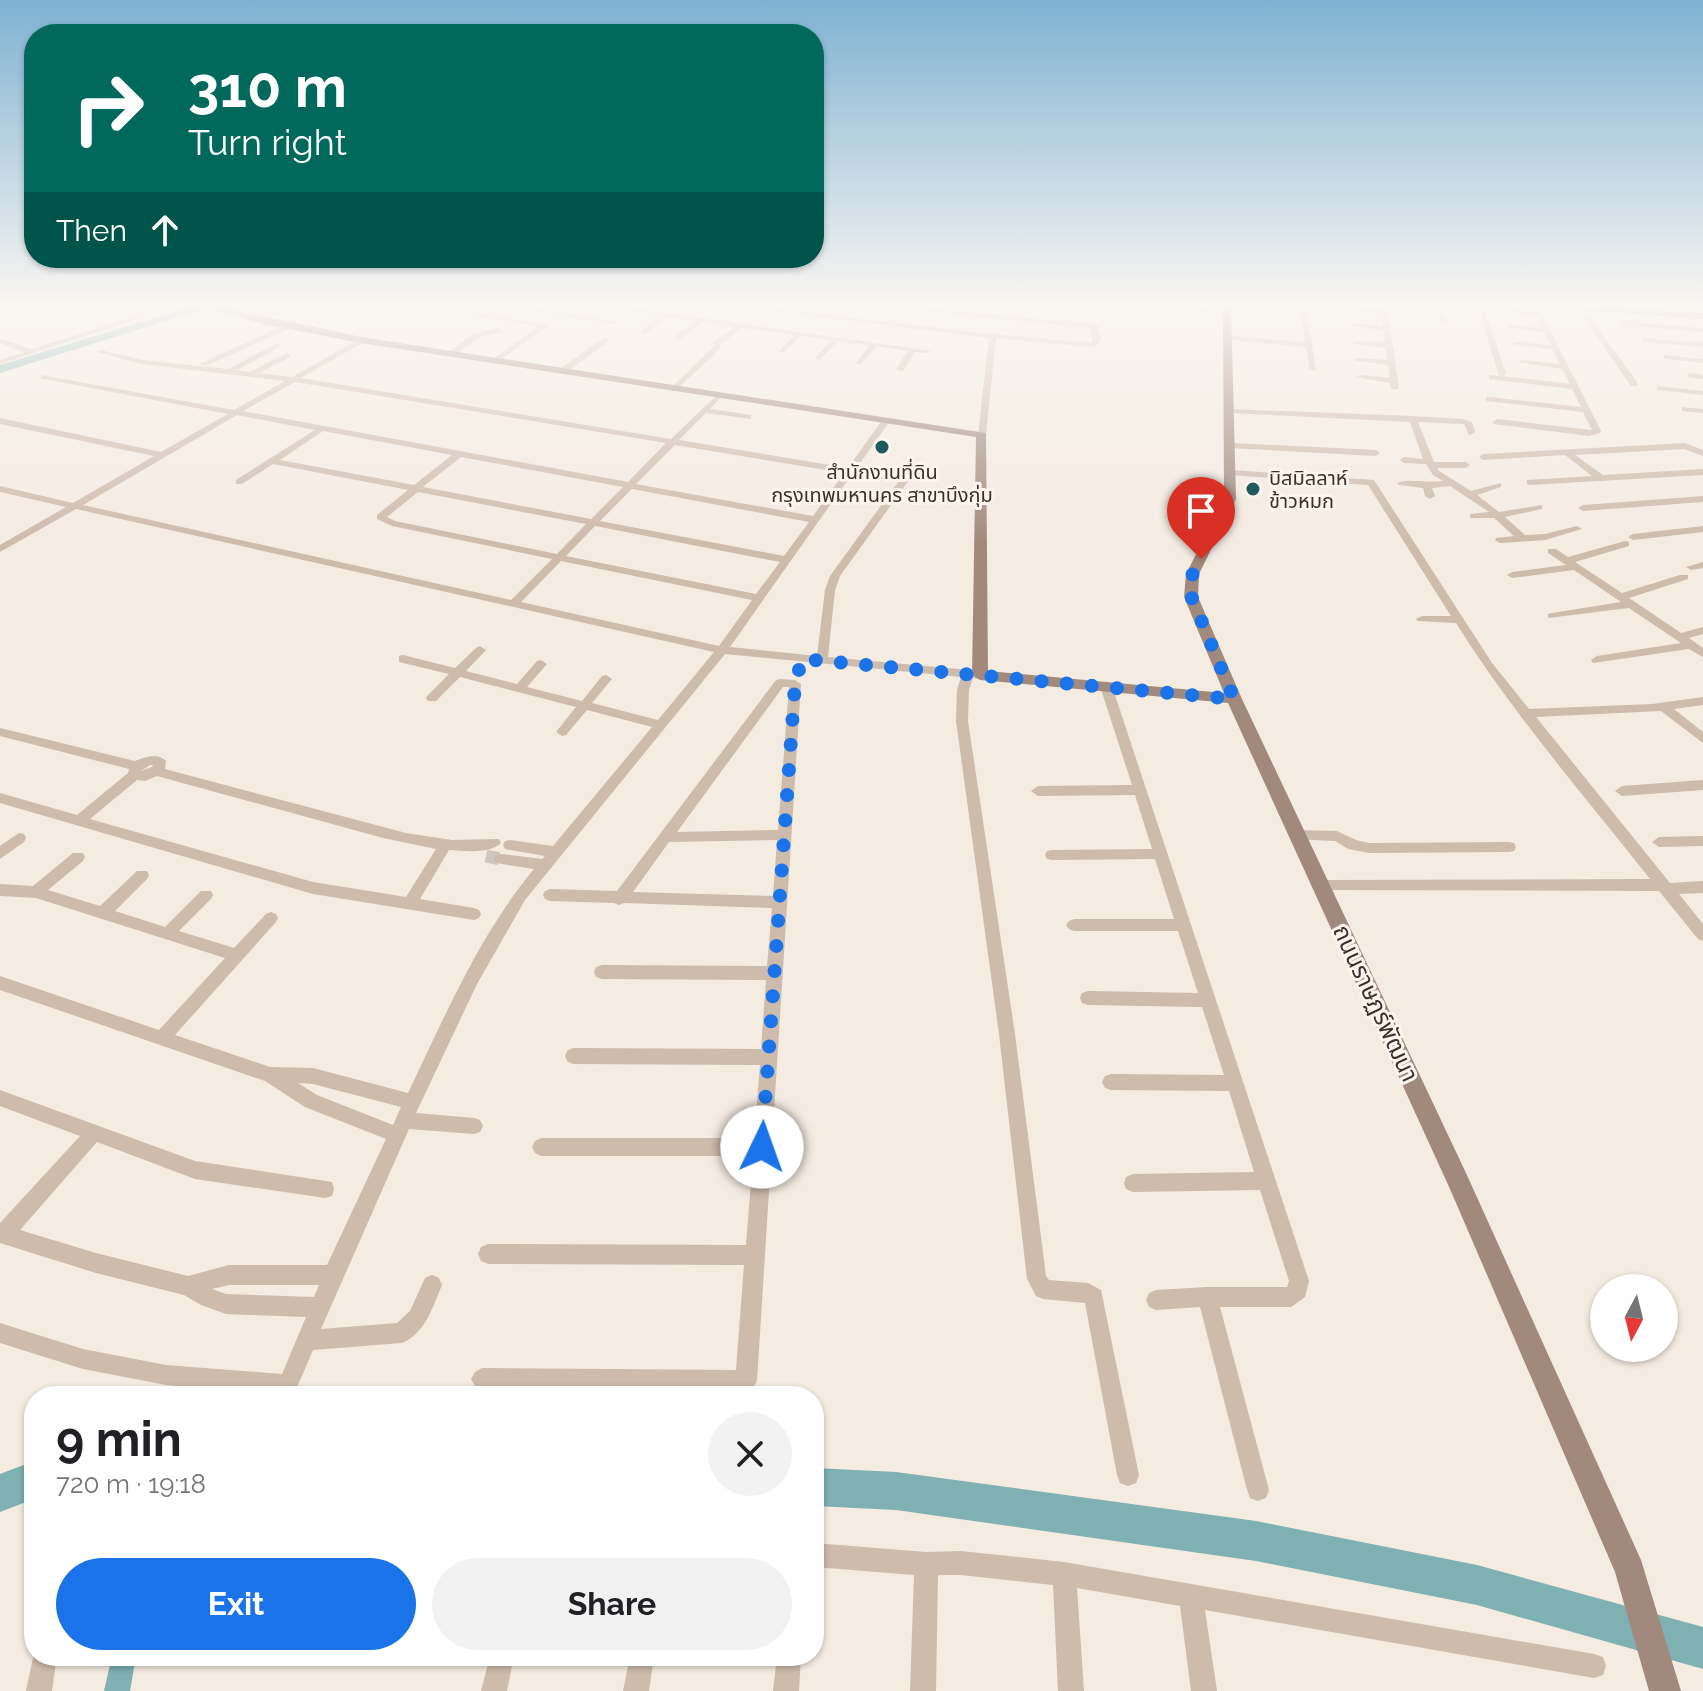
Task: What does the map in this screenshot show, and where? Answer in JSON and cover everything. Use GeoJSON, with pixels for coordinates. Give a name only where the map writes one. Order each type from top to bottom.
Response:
{"type":"FeatureCollection","features":[{"type":"Feature","properties":{"kind":"street"},"geometry":{"type":"LineString","coordinates":[[86,385],[816,520]]}},
{"type":"Feature","properties":{"kind":"street"},"geometry":{"type":"LineString","coordinates":[[0,549],[282,385]]}},
{"type":"Feature","properties":{"kind":"street"},"geometry":{"type":"LineString","coordinates":[[328,385],[904,480],[835,576],[830,590],[822,661]]}},
{"type":"Feature","properties":{"kind":"street"},"geometry":{"type":"LineString","coordinates":[[650,385],[982,435]]}},
{"type":"Feature","properties":{"kind":"street"},"geometry":{"type":"LineString","coordinates":[[675,389],[679,385]]}},
{"type":"Feature","properties":{"kind":"street"},"geometry":{"type":"LineString","coordinates":[[988,385],[982,435],[974,675],[963,690],[962,721],[1007,1034],[1037,1279],[1043,1289],[1088,1293],[1094,1297],[1128,1475]]}},
{"type":"Feature","properties":{"kind":"street","name":"ถนนราษฏร์พัฒนา"},"geometry":{"type":"LineString","coordinates":[[1230,385],[1232,473],[1227,512],[1188,586],[1234,699],[1458,1181],[1630,1571],[1665,1691]]}},
{"type":"Feature","properties":{"kind":"street"},"geometry":{"type":"LineString","coordinates":[[1497,422],[1597,432],[1575,387],[1558,385]]}},
{"type":"Feature","properties":{"kind":"street"},"geometry":{"type":"LineString","coordinates":[[1660,388],[1703,393]]}},
{"type":"Feature","properties":{"kind":"street"},"geometry":{"type":"LineString","coordinates":[[514,603],[719,395]]}},
{"type":"Feature","properties":{"kind":"street"},"geometry":{"type":"LineString","coordinates":[[1489,399],[1587,410]]}},
{"type":"Feature","properties":{"kind":"street"},"geometry":{"type":"LineString","coordinates":[[1685,409],[1703,411]]}},
{"type":"Feature","properties":{"kind":"street"},"geometry":{"type":"LineString","coordinates":[[704,410],[748,417]]}},
{"type":"Feature","properties":{"kind":"street"},"geometry":{"type":"LineString","coordinates":[[1231,411],[1466,423],[1471,432]]}},
{"type":"Feature","properties":{"kind":"street"},"geometry":{"type":"LineString","coordinates":[[1413,419],[1430,464],[1450,483],[1500,515],[1523,539]]}},
{"type":"Feature","properties":{"kind":"street"},"geometry":{"type":"LineString","coordinates":[[0,421],[161,455]]}},
{"type":"Feature","properties":{"kind":"street"},"geometry":{"type":"LineString","coordinates":[[0,1333],[83,1359],[166,1375],[288,1385],[333,1275],[400,1128],[471,980],[520,896],[722,650],[886,421]]}},
{"type":"Feature","properties":{"kind":"street"},"geometry":{"type":"LineString","coordinates":[[239,482],[320,430]]}},
{"type":"Feature","properties":{"kind":"street"},"geometry":{"type":"LineString","coordinates":[[1232,446],[1376,453]]}},
{"type":"Feature","properties":{"kind":"street"},"geometry":{"type":"LineString","coordinates":[[1483,457],[1685,446],[1703,453]]}},
{"type":"Feature","properties":{"kind":"street"},"geometry":{"type":"LineString","coordinates":[[1566,452],[1600,477]]}},
{"type":"Feature","properties":{"kind":"street"},"geometry":{"type":"LineString","coordinates":[[458,455],[380,517],[392,523],[559,559],[759,598]]}},
{"type":"Feature","properties":{"kind":"street"},"geometry":{"type":"LineString","coordinates":[[1404,460],[1466,465]]}},
{"type":"Feature","properties":{"kind":"street"},"geometry":{"type":"LineString","coordinates":[[272,461],[787,560]]}},
{"type":"Feature","properties":{"kind":"street"},"geometry":{"type":"LineString","coordinates":[[1530,482],[1703,472]]}},
{"type":"Feature","properties":{"kind":"street"},"geometry":{"type":"LineString","coordinates":[[1232,473],[1371,482],[1459,620],[1524,713],[1581,778],[1703,935]]}},
{"type":"Feature","properties":{"kind":"street"},"geometry":{"type":"LineString","coordinates":[[1402,483],[1428,491],[1450,483]]}},
{"type":"Feature","properties":{"kind":"street"},"geometry":{"type":"LineString","coordinates":[[1470,494],[1498,485]]}},
{"type":"Feature","properties":{"kind":"street"},"geometry":{"type":"LineString","coordinates":[[0,489],[722,650],[1234,699]]}},
{"type":"Feature","properties":{"kind":"street"},"geometry":{"type":"LineString","coordinates":[[1583,508],[1703,499]]}},
{"type":"Feature","properties":{"kind":"street"},"geometry":{"type":"LineString","coordinates":[[1473,516],[1500,515],[1539,507]]}},
{"type":"Feature","properties":{"kind":"street"},"geometry":{"type":"LineString","coordinates":[[1500,540],[1577,529]]}},
{"type":"Feature","properties":{"kind":"street"},"geometry":{"type":"LineString","coordinates":[[1512,575],[1572,564],[1629,540],[1703,529]]}},
{"type":"Feature","properties":{"kind":"street"},"geometry":{"type":"LineString","coordinates":[[1552,551],[1703,653]]}},
{"type":"Feature","properties":{"kind":"street"},"geometry":{"type":"LineString","coordinates":[[1552,616],[1626,600],[1693,570]]}},
{"type":"Feature","properties":{"kind":"street"},"geometry":{"type":"LineString","coordinates":[[1422,619],[1459,620]]}},
{"type":"Feature","properties":{"kind":"street"},"geometry":{"type":"LineString","coordinates":[[1681,637],[1703,630]]}},
{"type":"Feature","properties":{"kind":"street"},"geometry":{"type":"LineString","coordinates":[[1597,660],[1692,645]]}},
{"type":"Feature","properties":{"kind":"street"},"geometry":{"type":"LineString","coordinates":[[432,698],[480,650]]}},
{"type":"Feature","properties":{"kind":"street"},"geometry":{"type":"LineString","coordinates":[[619,899],[780,683],[789,657]]}},
{"type":"Feature","properties":{"kind":"street"},"geometry":{"type":"LineString","coordinates":[[403,659],[662,725]]}},
{"type":"Feature","properties":{"kind":"street"},"geometry":{"type":"LineString","coordinates":[[746,1386],[795,684],[802,659]]}},
{"type":"Feature","properties":{"kind":"street"},"geometry":{"type":"LineString","coordinates":[[519,689],[541,664]]}},
{"type":"Feature","properties":{"kind":"street"},"geometry":{"type":"LineString","coordinates":[[562,732],[606,679]]}},
{"type":"Feature","properties":{"kind":"street"},"geometry":{"type":"LineString","coordinates":[[780,683],[795,684]]}},
{"type":"Feature","properties":{"kind":"street"},"geometry":{"type":"LineString","coordinates":[[1106,686],[1264,1181],[1299,1281],[1298,1290],[1291,1297],[1156,1300]]}},
{"type":"Feature","properties":{"kind":"street"},"geometry":{"type":"LineString","coordinates":[[1524,713],[1664,707],[1703,701]]}},
{"type":"Feature","properties":{"kind":"street"},"geometry":{"type":"LineString","coordinates":[[1664,707],[1703,739]]}},
{"type":"Feature","properties":{"kind":"street"},"geometry":{"type":"LineString","coordinates":[[0,732],[135,770],[145,776],[156,771],[374,829],[446,844],[550,859]]}},
{"type":"Feature","properties":{"kind":"street"},"geometry":{"type":"LineString","coordinates":[[79,821],[135,770]]}},
{"type":"Feature","properties":{"kind":"street"},"geometry":{"type":"LineString","coordinates":[[1622,791],[1701,788]]}},
{"type":"Feature","properties":{"kind":"street"},"geometry":{"type":"LineString","coordinates":[[1038,791],[1140,790]]}},
{"type":"Feature","properties":{"kind":"street"},"geometry":{"type":"LineString","coordinates":[[0,798],[313,888],[474,914]]}},
{"type":"Feature","properties":{"kind":"street"},"geometry":{"type":"LineString","coordinates":[[665,837],[784,835]]}},
{"type":"Feature","properties":{"kind":"street"},"geometry":{"type":"LineString","coordinates":[[1297,835],[1337,836],[1353,845],[1369,848],[1509,847]]}},
{"type":"Feature","properties":{"kind":"street"},"geometry":{"type":"LineString","coordinates":[[0,854],[19,838]]}},
{"type":"Feature","properties":{"kind":"street"},"geometry":{"type":"LineString","coordinates":[[1659,842],[1703,841]]}},
{"type":"Feature","properties":{"kind":"street"},"geometry":{"type":"LineString","coordinates":[[409,905],[446,844]]}},
{"type":"Feature","properties":{"kind":"street"},"geometry":{"type":"LineString","coordinates":[[510,845],[550,859]]}},
{"type":"Feature","properties":{"kind":"street"},"geometry":{"type":"LineString","coordinates":[[1052,855],[1160,854]]}},
{"type":"Feature","properties":{"kind":"street"},"geometry":{"type":"LineString","coordinates":[[36,892],[78,857]]}},
{"type":"Feature","properties":{"kind":"street"},"geometry":{"type":"LineString","coordinates":[[103,913],[142,875]]}},
{"type":"Feature","properties":{"kind":"street"},"geometry":{"type":"LineString","coordinates":[[1323,886],[1703,887]]}},
{"type":"Feature","properties":{"kind":"street"},"geometry":{"type":"LineString","coordinates":[[2,892],[36,892],[238,956]]}},
{"type":"Feature","properties":{"kind":"street"},"geometry":{"type":"LineString","coordinates":[[168,933],[206,895]]}},
{"type":"Feature","properties":{"kind":"street"},"geometry":{"type":"LineString","coordinates":[[550,895],[779,902]]}},
{"type":"Feature","properties":{"kind":"street"},"geometry":{"type":"LineString","coordinates":[[162,1038],[271,918]]}},
{"type":"Feature","properties":{"kind":"street"},"geometry":{"type":"LineString","coordinates":[[1074,925],[1184,925]]}},
{"type":"Feature","properties":{"kind":"street"},"geometry":{"type":"LineString","coordinates":[[602,972],[774,973]]}},
{"type":"Feature","properties":{"kind":"street"},"geometry":{"type":"LineString","coordinates":[[0,983],[270,1075],[311,1101],[400,1128],[474,1126]]}},
{"type":"Feature","properties":{"kind":"street"},"geometry":{"type":"LineString","coordinates":[[1088,998],[1207,1000]]}},
{"type":"Feature","properties":{"kind":"street"},"geometry":{"type":"LineString","coordinates":[[573,1056],[768,1057]]}},
{"type":"Feature","properties":{"kind":"street"},"geometry":{"type":"LineString","coordinates":[[270,1075],[313,1076],[413,1102]]}},
{"type":"Feature","properties":{"kind":"street"},"geometry":{"type":"LineString","coordinates":[[1111,1082],[1233,1083]]}},
{"type":"Feature","properties":{"kind":"street"},"geometry":{"type":"LineString","coordinates":[[0,1098],[195,1170],[325,1189]]}},
{"type":"Feature","properties":{"kind":"street"},"geometry":{"type":"LineString","coordinates":[[93,1134],[2,1234],[188,1286],[226,1304],[320,1307]]}},
{"type":"Feature","properties":{"kind":"street"},"geometry":{"type":"LineString","coordinates":[[541,1147],[762,1147]]}},
{"type":"Feature","properties":{"kind":"street"},"geometry":{"type":"LineString","coordinates":[[1133,1183],[1264,1181]]}},
{"type":"Feature","properties":{"kind":"street"},"geometry":{"type":"LineString","coordinates":[[488,1254],[755,1255]]}},
{"type":"Feature","properties":{"kind":"street"},"geometry":{"type":"LineString","coordinates":[[188,1286],[229,1275],[333,1275]]}},
{"type":"Feature","properties":{"kind":"street"},"geometry":{"type":"LineString","coordinates":[[306,1340],[402,1333],[417,1318],[432,1285]]}},
{"type":"Feature","properties":{"kind":"street"},"geometry":{"type":"LineString","coordinates":[[1207,1297],[1258,1490]]}},
{"type":"Feature","properties":{"kind":"street"},"geometry":{"type":"LineString","coordinates":[[482,1379],[687,1386]]}},
{"type":"Feature","properties":{"kind":"street"},"geometry":{"type":"LineString","coordinates":[[824,1556],[926,1564],[961,1563],[1064,1574],[1594,1666]]}},
{"type":"Feature","properties":{"kind":"street"},"geometry":{"type":"LineString","coordinates":[[923,1691],[926,1564]]}},
{"type":"Feature","properties":{"kind":"street"},"geometry":{"type":"LineString","coordinates":[[1064,1574],[1071,1691]]}},
{"type":"Feature","properties":{"kind":"street"},"geometry":{"type":"LineString","coordinates":[[1191,1595],[1204,1691]]}},
{"type":"Feature","properties":{"kind":"street"},"geometry":{"type":"LineString","coordinates":[[39,1691],[43,1666]]}},
{"type":"Feature","properties":{"kind":"street"},"geometry":{"type":"LineString","coordinates":[[494,1691],[500,1666]]}},
{"type":"Feature","properties":{"kind":"street"},"geometry":{"type":"LineString","coordinates":[[636,1691],[640,1666]]}},
{"type":"Feature","properties":{"kind":"street"},"geometry":{"type":"LineString","coordinates":[[786,1691],[788,1666]]}},
{"type":"Feature","properties":{"kind":"waterway"},"geometry":{"type":"LineString","coordinates":[[0,1493],[24,1484]]}},
{"type":"Feature","properties":{"kind":"waterway"},"geometry":{"type":"LineString","coordinates":[[824,1487],[896,1491],[1256,1541],[1477,1585],[1703,1648]]}},
{"type":"Feature","properties":{"kind":"waterway"},"geometry":{"type":"LineString","coordinates":[[117,1691],[122,1666]]}},
{"type":"Feature","properties":{"kind":"tunnel"},"geometry":{"type":"LineString","coordinates":[[486,856],[501,859]]}},
{"type":"Feature","properties":{"kind":"place","name":"สำนักงานที่ดิน กรุงเทพมหานคร สาขาบึงกุ่ม"},"geometry":{"type":"Point","coordinates":[882,447]}},
{"type":"Feature","properties":{"kind":"place","name":"บิสมิลลาห์ ข้าวหมก"},"geometry":{"type":"Point","coordinates":[1253,489]}},
{"type":"Feature","properties":{"kind":"route"},"geometry":{"type":"LineString","coordinates":[[762,1147],[795,684],[802,659],[1234,699],[1189,591],[1189,581],[1201,559]]}}]}
